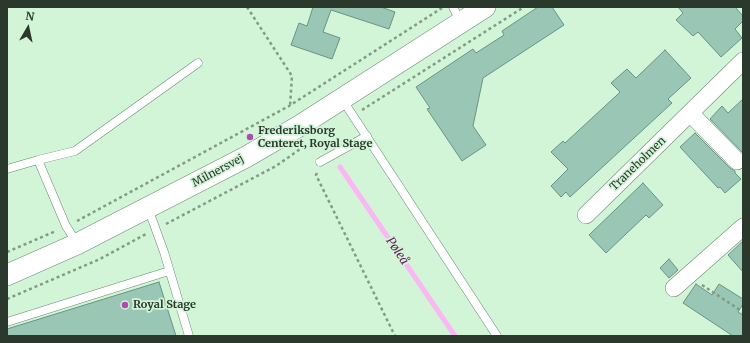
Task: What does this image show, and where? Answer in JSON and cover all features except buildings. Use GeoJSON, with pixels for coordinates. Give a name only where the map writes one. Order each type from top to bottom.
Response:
{"type":"FeatureCollection","features":[{"type":"Feature","properties":{"kind":"street","name":"Milnersvej"},"geometry":{"type":"LineString","coordinates":[[7,275],[77,244],[252,153],[342,99],[457,15],[485,7]]}},
{"type":"Feature","properties":{"kind":"street","name":"Traneholmen"},"geometry":{"type":"LineString","coordinates":[[586,215],[743,61]]}},
{"type":"Feature","properties":{"kind":"street"},"geometry":{"type":"LineString","coordinates":[[690,113],[737,161]]}},
{"type":"Feature","properties":{"kind":"street"},"geometry":{"type":"LineString","coordinates":[[674,288],[743,227]]}},
{"type":"Feature","properties":{"kind":"lane"},"geometry":{"type":"LineString","coordinates":[[7,169],[75,151],[198,64]]}},
{"type":"Feature","properties":{"kind":"lane"},"geometry":{"type":"LineString","coordinates":[[342,99],[497,336]]}},
{"type":"Feature","properties":{"kind":"lane"},"geometry":{"type":"LineString","coordinates":[[320,162],[367,136]]}},
{"type":"Feature","properties":{"kind":"lane"},"geometry":{"type":"LineString","coordinates":[[38,160],[66,226],[77,244]]}},
{"type":"Feature","properties":{"kind":"lane"},"geometry":{"type":"LineString","coordinates":[[148,208],[189,336]]}},
{"type":"Feature","properties":{"kind":"lane"},"geometry":{"type":"LineString","coordinates":[[7,322],[169,271]]}},
{"type":"Feature","properties":{"kind":"path"},"geometry":{"type":"LineString","coordinates":[[247,7],[292,76],[289,106]]}},
{"type":"Feature","properties":{"kind":"path"},"geometry":{"type":"LineString","coordinates":[[7,252],[66,226],[289,106],[444,7]]}},
{"type":"Feature","properties":{"kind":"path"},"geometry":{"type":"LineString","coordinates":[[353,116],[524,7]]}},
{"type":"Feature","properties":{"kind":"path"},"geometry":{"type":"LineString","coordinates":[[317,138],[311,142],[320,162],[316,175],[395,336]]}},
{"type":"Feature","properties":{"kind":"path"},"geometry":{"type":"LineString","coordinates":[[688,276],[743,312]]}},
{"type":"Feature","properties":{"kind":"waterway","name":"Pøleå"},"geometry":{"type":"LineString","coordinates":[[340,167],[455,336]]}},
{"type":"Feature","properties":{"kind":"place","name":"Frederiksborg Centeret, Royal Stage"},"geometry":{"type":"Point","coordinates":[250,137]}},
{"type":"Feature","properties":{"kind":"place","name":"Royal Stage"},"geometry":{"type":"Point","coordinates":[125,305]}}]}
